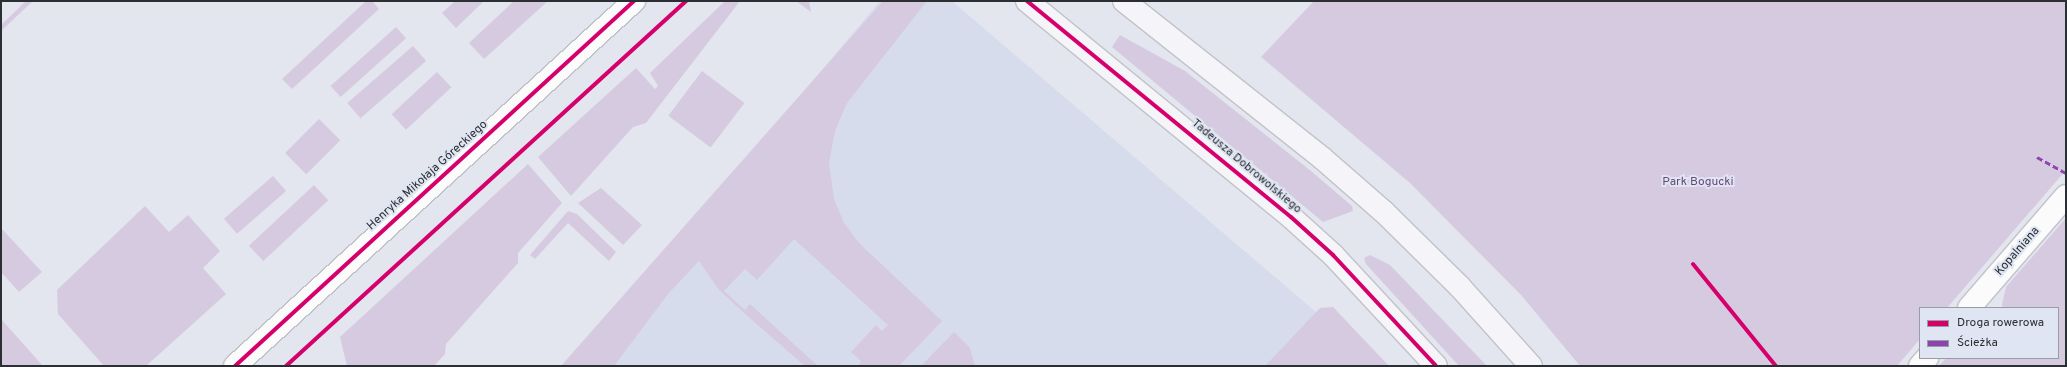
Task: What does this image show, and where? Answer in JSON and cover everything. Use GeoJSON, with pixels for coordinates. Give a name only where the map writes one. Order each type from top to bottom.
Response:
{"type":"FeatureCollection","features":[{"type":"Feature","properties":{"kind":"street","name":"Henryka Mikołaja Góreckiego"},"geometry":{"type":"LineString","coordinates":[[235,366],[634,1]]}},
{"type":"Feature","properties":{"kind":"street","name":"Tadeusza Dobrowolskiego"},"geometry":{"type":"LineString","coordinates":[[1027,1],[1291,217],[1338,261],[1436,366]]}},
{"type":"Feature","properties":{"kind":"street"},"geometry":{"type":"LineString","coordinates":[[1124,1],[1297,138],[1384,212],[1460,287],[1531,366]]}},
{"type":"Feature","properties":{"kind":"street","name":"Kopalniana"},"geometry":{"type":"LineString","coordinates":[[1970,307],[2066,196]]}},
{"type":"Feature","properties":{"kind":"shaded area"},"geometry":{"type":"Polygon","coordinates":[[[880,1],[952,1],[1379,366],[565,366],[728,182],[880,1]]]}},
{"type":"Feature","properties":{"kind":"green space"},"geometry":{"type":"Polygon","coordinates":[[[26,1],[33,1],[1,31],[1,25],[26,1]]]}},
{"type":"Feature","properties":{"kind":"green space"},"geometry":{"type":"Polygon","coordinates":[[[366,1],[372,1],[379,9],[292,89],[282,79],[366,1]]]}},
{"type":"Feature","properties":{"kind":"green space"},"geometry":{"type":"Polygon","coordinates":[[[455,1],[484,1],[456,28],[442,13],[455,1]]]}},
{"type":"Feature","properties":{"kind":"green space"},"geometry":{"type":"Polygon","coordinates":[[[514,1],[548,1],[484,59],[469,43],[514,1]]]}},
{"type":"Feature","properties":{"kind":"green space"},"geometry":{"type":"Polygon","coordinates":[[[725,1],[740,1],[646,123],[633,127],[571,196],[538,157],[636,68],[655,89],[658,86],[650,73],[725,1]]]}},
{"type":"Feature","properties":{"kind":"green space"},"geometry":{"type":"Polygon","coordinates":[[[796,1],[809,1],[811,12],[796,1]]]}},
{"type":"Feature","properties":{"kind":"green space"},"geometry":{"type":"Polygon","coordinates":[[[883,1],[927,1],[847,103],[835,131],[829,163],[834,199],[844,223],[860,244],[942,321],[899,366],[858,366],[861,361],[851,352],[876,325],[882,331],[888,325],[794,239],[757,280],[745,269],[724,291],[745,310],[750,304],[818,366],[805,366],[744,313],[719,290],[699,261],[668,294],[614,366],[561,366],[883,1]]]}},
{"type":"Feature","properties":{"kind":"green space","name":"Park Bogucki"},"geometry":{"type":"Polygon","coordinates":[[[1314,1],[2066,1],[2066,170],[1948,307],[1919,307],[1919,340],[1897,366],[1580,366],[1522,296],[1410,183],[1261,57],[1314,1]]]}},
{"type":"Feature","properties":{"kind":"green space"},"geometry":{"type":"Polygon","coordinates":[[[396,27],[406,38],[341,97],[331,86],[396,27]]]}},
{"type":"Feature","properties":{"kind":"green space"},"geometry":{"type":"Polygon","coordinates":[[[1120,35],[1185,71],[1311,171],[1352,206],[1353,211],[1323,222],[1112,47],[1120,35]]]}},
{"type":"Feature","properties":{"kind":"green space"},"geometry":{"type":"Polygon","coordinates":[[[413,46],[426,61],[360,118],[347,103],[413,46]]]}},
{"type":"Feature","properties":{"kind":"green space"},"geometry":{"type":"Polygon","coordinates":[[[702,71],[744,103],[711,148],[668,116],[702,71]]]}},
{"type":"Feature","properties":{"kind":"green space"},"geometry":{"type":"Polygon","coordinates":[[[437,72],[451,87],[406,130],[392,114],[437,72]]]}},
{"type":"Feature","properties":{"kind":"green space"},"geometry":{"type":"Polygon","coordinates":[[[319,119],[340,140],[306,174],[285,153],[319,119]]]}},
{"type":"Feature","properties":{"kind":"green space"},"geometry":{"type":"Polygon","coordinates":[[[528,164],[562,203],[518,253],[518,263],[446,344],[445,354],[434,366],[347,366],[340,337],[528,164]]]}},
{"type":"Feature","properties":{"kind":"green space"},"geometry":{"type":"Polygon","coordinates":[[[273,176],[286,191],[237,234],[224,219],[273,176]]]}},
{"type":"Feature","properties":{"kind":"green space"},"geometry":{"type":"Polygon","coordinates":[[[314,185],[328,200],[263,261],[249,246],[314,185]]]}},
{"type":"Feature","properties":{"kind":"green space"},"geometry":{"type":"Polygon","coordinates":[[[601,188],[642,225],[623,245],[578,203],[601,188]]]}},
{"type":"Feature","properties":{"kind":"green space"},"geometry":{"type":"Polygon","coordinates":[[[145,206],[169,232],[188,215],[220,251],[203,268],[226,294],[146,366],[104,366],[58,314],[57,290],[145,206]]]}},
{"type":"Feature","properties":{"kind":"green space"},"geometry":{"type":"Polygon","coordinates":[[[568,211],[577,214],[616,252],[609,261],[568,223],[535,259],[530,255],[568,211]]]}},
{"type":"Feature","properties":{"kind":"green space"},"geometry":{"type":"Polygon","coordinates":[[[2066,218],[2066,366],[1939,366],[1945,359],[2059,359],[2059,307],[2003,307],[2002,304],[2006,287],[2066,218]]]}},
{"type":"Feature","properties":{"kind":"green space"},"geometry":{"type":"Polygon","coordinates":[[[1,228],[42,272],[19,292],[1,272],[1,228]]]}},
{"type":"Feature","properties":{"kind":"green space"},"geometry":{"type":"Polygon","coordinates":[[[1370,255],[1390,265],[1487,366],[1459,366],[1366,264],[1364,258],[1370,255]]]}},
{"type":"Feature","properties":{"kind":"green space"},"geometry":{"type":"Polygon","coordinates":[[[1333,307],[1389,366],[1265,366],[1320,308],[1333,307]]]}},
{"type":"Feature","properties":{"kind":"green space"},"geometry":{"type":"Polygon","coordinates":[[[1,319],[43,366],[1,366],[1,319]]]}},
{"type":"Feature","properties":{"kind":"green space"},"geometry":{"type":"Polygon","coordinates":[[[954,332],[970,348],[975,366],[921,366],[954,332]]]}},
{"type":"Feature","properties":{"kind":"marked path"},"geometry":{"type":"LineString","coordinates":[[2037,157],[2066,173]]}},
{"type":"Feature","properties":{"kind":"cycle path"},"geometry":{"type":"LineString","coordinates":[[235,366],[634,1]]}},
{"type":"Feature","properties":{"kind":"cycle path"},"geometry":{"type":"LineString","coordinates":[[286,366],[686,1]]}},
{"type":"Feature","properties":{"kind":"cycle path"},"geometry":{"type":"LineString","coordinates":[[1027,1],[1291,217],[1333,255],[1436,366]]}},
{"type":"Feature","properties":{"kind":"cycle path"},"geometry":{"type":"LineString","coordinates":[[1693,264],[1776,366]]}}]}
